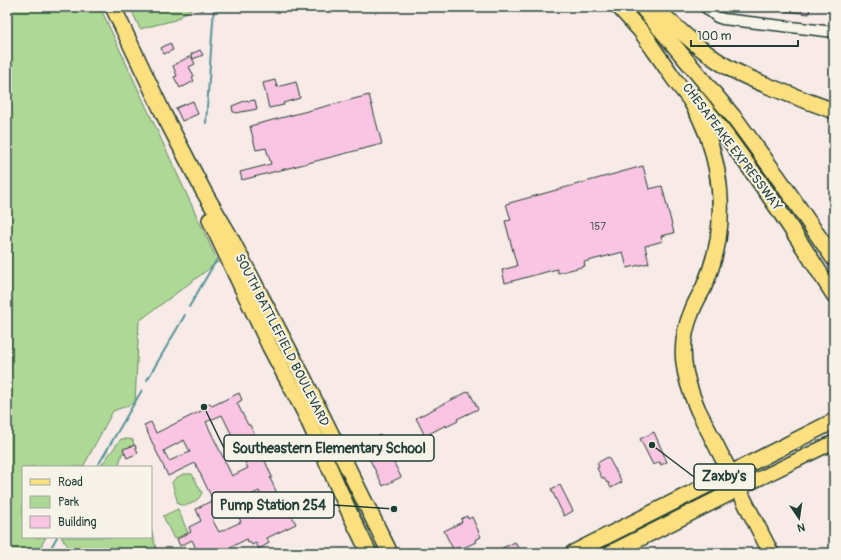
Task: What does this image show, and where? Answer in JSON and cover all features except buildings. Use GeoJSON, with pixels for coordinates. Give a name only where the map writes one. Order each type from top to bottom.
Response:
{"type":"FeatureCollection","features":[{"type":"Feature","properties":{"kind":"highway","name":"SOUTH BATTLEFIELD BOULEVARD"},"geometry":{"type":"LineString","coordinates":[[113,7],[164,115],[204,192],[228,233],[303,377],[390,553]]}},
{"type":"Feature","properties":{"kind":"highway","name":"CHESAPEAKE EXPRESSWAY"},"geometry":{"type":"LineString","coordinates":[[619,7],[641,31],[710,114],[759,180],[798,237],[834,295]]}},
{"type":"Feature","properties":{"kind":"highway","name":"CHESAPEAKE EXPRESSWAY"},"geometry":{"type":"LineString","coordinates":[[642,7],[736,121],[780,180],[834,259]]}},
{"type":"Feature","properties":{"kind":"highway"},"geometry":{"type":"LineString","coordinates":[[654,7],[695,44],[731,69],[753,80],[834,111]]}},
{"type":"Feature","properties":{"kind":"highway"},"geometry":{"type":"LineString","coordinates":[[641,31],[692,102],[710,143],[717,172],[720,204],[718,242],[706,282],[692,310],[685,329],[683,357],[690,393],[771,553]]}},
{"type":"Feature","properties":{"kind":"highway","name":"SOUTH BATTLEFIELD BOULEVARD"},"geometry":{"type":"LineString","coordinates":[[204,192],[208,215],[211,222],[273,353],[305,413],[369,553]]}},
{"type":"Feature","properties":{"kind":"highway"},"geometry":{"type":"LineString","coordinates":[[573,553],[834,421]]}},
{"type":"Feature","properties":{"kind":"highway"},"geometry":{"type":"LineString","coordinates":[[611,553],[738,490]]}},
{"type":"Feature","properties":{"kind":"main road"},"geometry":{"type":"LineString","coordinates":[[738,490],[834,442]]}},
{"type":"Feature","properties":{"kind":"street"},"geometry":{"type":"LineString","coordinates":[[706,7],[717,17],[723,19],[834,32]]}},
{"type":"Feature","properties":{"kind":"green space"},"geometry":{"type":"Polygon","coordinates":[[[7,7],[100,7],[218,262],[139,321],[135,403],[113,411],[84,466],[22,466],[22,538],[45,538],[37,553],[7,553],[7,7]]]}},
{"type":"Feature","properties":{"kind":"green space"},"geometry":{"type":"Polygon","coordinates":[[[128,7],[206,7],[202,11],[193,8],[175,20],[140,29],[132,11],[128,7]]]}},
{"type":"Feature","properties":{"kind":"green space"},"geometry":{"type":"Polygon","coordinates":[[[121,439],[133,440],[134,446],[128,453],[122,453],[120,466],[103,466],[102,464],[121,439]]]}},
{"type":"Feature","properties":{"kind":"green space"},"geometry":{"type":"Polygon","coordinates":[[[183,474],[192,474],[202,493],[198,499],[188,505],[178,504],[172,482],[183,474]]]}},
{"type":"Feature","properties":{"kind":"green space"},"geometry":{"type":"Polygon","coordinates":[[[178,509],[188,533],[174,539],[163,516],[178,509]]]}},
{"type":"Feature","properties":{"kind":"green space"},"geometry":{"type":"Polygon","coordinates":[[[152,532],[157,553],[73,553],[62,538],[152,538],[152,532]]]}},
{"type":"Feature","properties":{"kind":"waterway"},"geometry":{"type":"LineString","coordinates":[[206,123],[214,7]]}},
{"type":"Feature","properties":{"kind":"waterway"},"geometry":{"type":"LineString","coordinates":[[189,307],[217,259]]}},
{"type":"Feature","properties":{"kind":"waterway"},"geometry":{"type":"LineString","coordinates":[[147,380],[185,315]]}},
{"type":"Feature","properties":{"kind":"waterway"},"geometry":{"type":"LineString","coordinates":[[98,466],[142,390]]}},
{"type":"Feature","properties":{"kind":"waterway"},"geometry":{"type":"LineString","coordinates":[[48,553],[56,538]]}},
{"type":"Feature","properties":{"kind":"place","name":"Southeastern Elementary School"},"geometry":{"type":"Point","coordinates":[204,407]}},
{"type":"Feature","properties":{"kind":"place","name":"Zaxby's"},"geometry":{"type":"Point","coordinates":[652,445]}},
{"type":"Feature","properties":{"kind":"place","name":"Pump Station 254"},"geometry":{"type":"Point","coordinates":[394,509]}}]}
